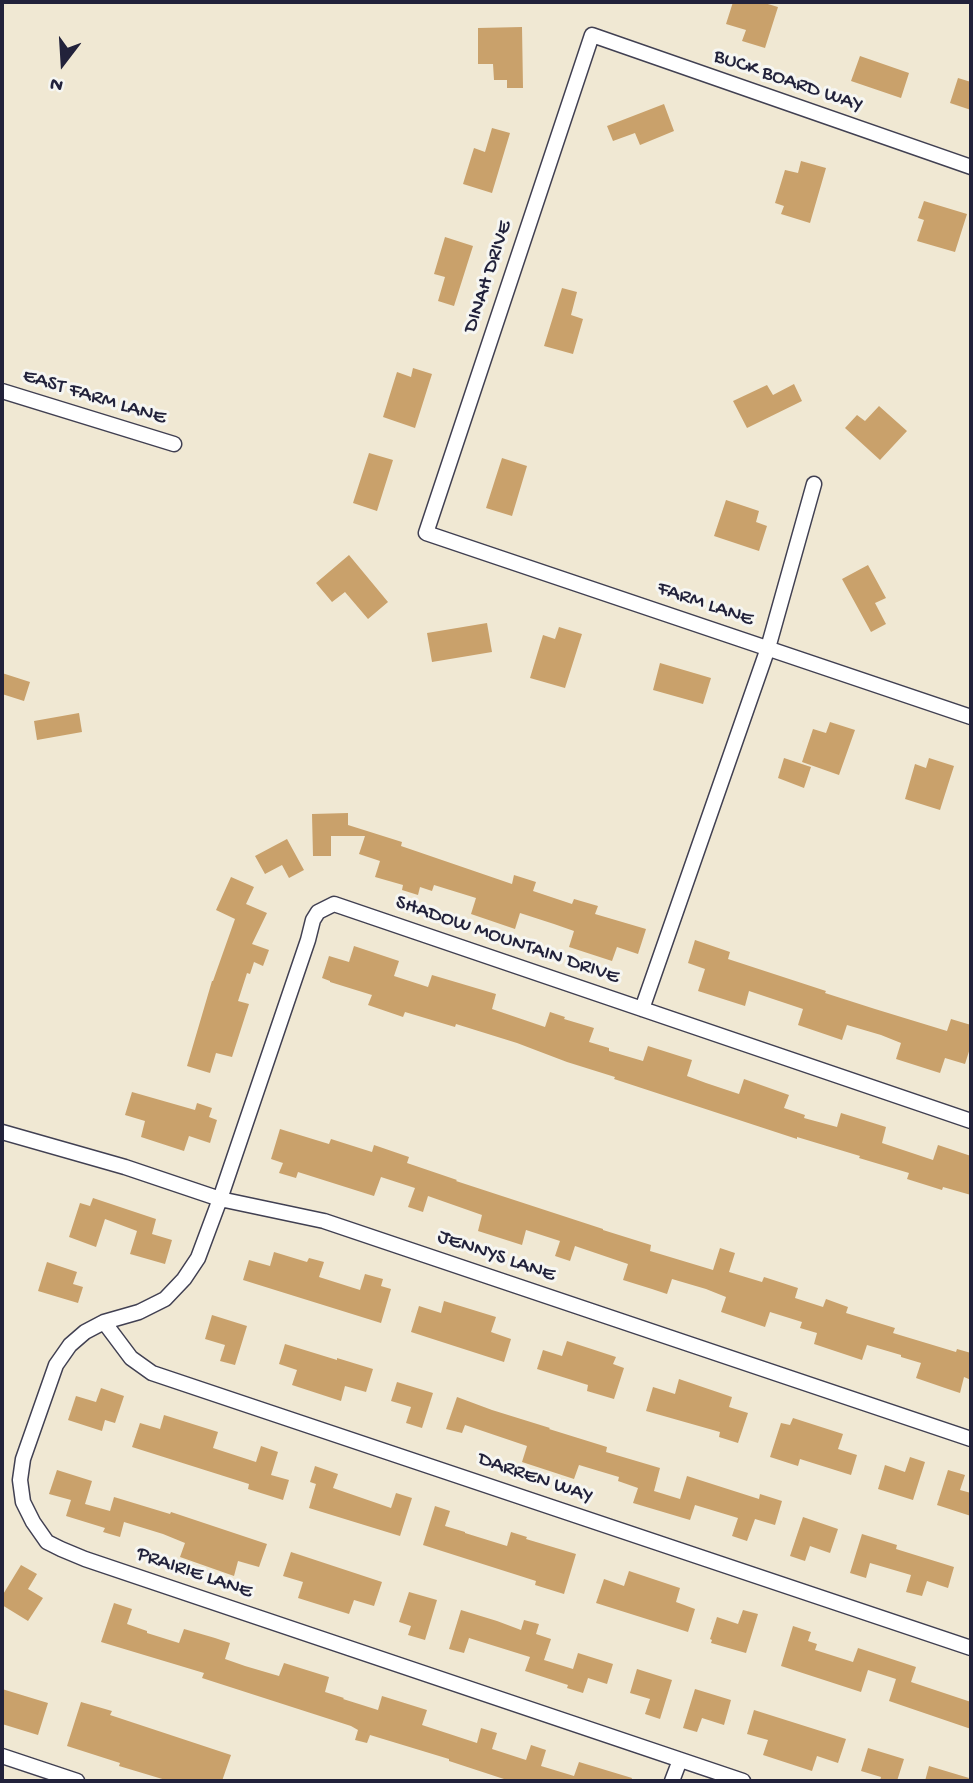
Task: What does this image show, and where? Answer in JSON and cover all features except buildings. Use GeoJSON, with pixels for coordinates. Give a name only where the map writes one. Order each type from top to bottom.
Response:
{"type":"FeatureCollection","features":[{"type":"Feature","properties":{"kind":"street","name":"BUCK BOARD WAY"},"geometry":{"type":"LineString","coordinates":[[592,35],[971,167]]}},
{"type":"Feature","properties":{"kind":"street","name":"DINAH DRIVE"},"geometry":{"type":"LineString","coordinates":[[426,533],[592,35]]}},
{"type":"Feature","properties":{"kind":"street","name":"EAST FARM LANE"},"geometry":{"type":"LineString","coordinates":[[2,391],[174,444]]}},
{"type":"Feature","properties":{"kind":"street"},"geometry":{"type":"LineString","coordinates":[[642,1009],[768,648],[814,484]]}},
{"type":"Feature","properties":{"kind":"street","name":"FARM LANE"},"geometry":{"type":"LineString","coordinates":[[426,533],[971,717]]}},
{"type":"Feature","properties":{"kind":"street","name":"SHADOW MOUNTAIN DRIVE"},"geometry":{"type":"LineString","coordinates":[[220,1199],[313,919],[318,912],[334,904],[971,1121]]}},
{"type":"Feature","properties":{"kind":"street","name":"JENNYS LANE"},"geometry":{"type":"LineString","coordinates":[[2,1132],[125,1167],[220,1199],[324,1221],[971,1439]]}},
{"type":"Feature","properties":{"kind":"street","name":"PRAIRIE LANE"},"geometry":{"type":"LineString","coordinates":[[220,1199],[198,1258],[184,1279],[165,1299],[139,1312],[104,1322],[85,1332],[70,1345],[56,1365],[23,1459],[20,1480],[23,1502],[47,1542],[85,1559],[744,1781]]}},
{"type":"Feature","properties":{"kind":"street","name":"DARREN WAY"},"geometry":{"type":"LineString","coordinates":[[104,1322],[131,1357],[152,1373],[971,1647]]}},
{"type":"Feature","properties":{"kind":"street"},"geometry":{"type":"LineString","coordinates":[[2,1756],[77,1781]]}},
{"type":"Feature","properties":{"kind":"street"},"geometry":{"type":"LineString","coordinates":[[672,1781],[680,1760]]}}]}
